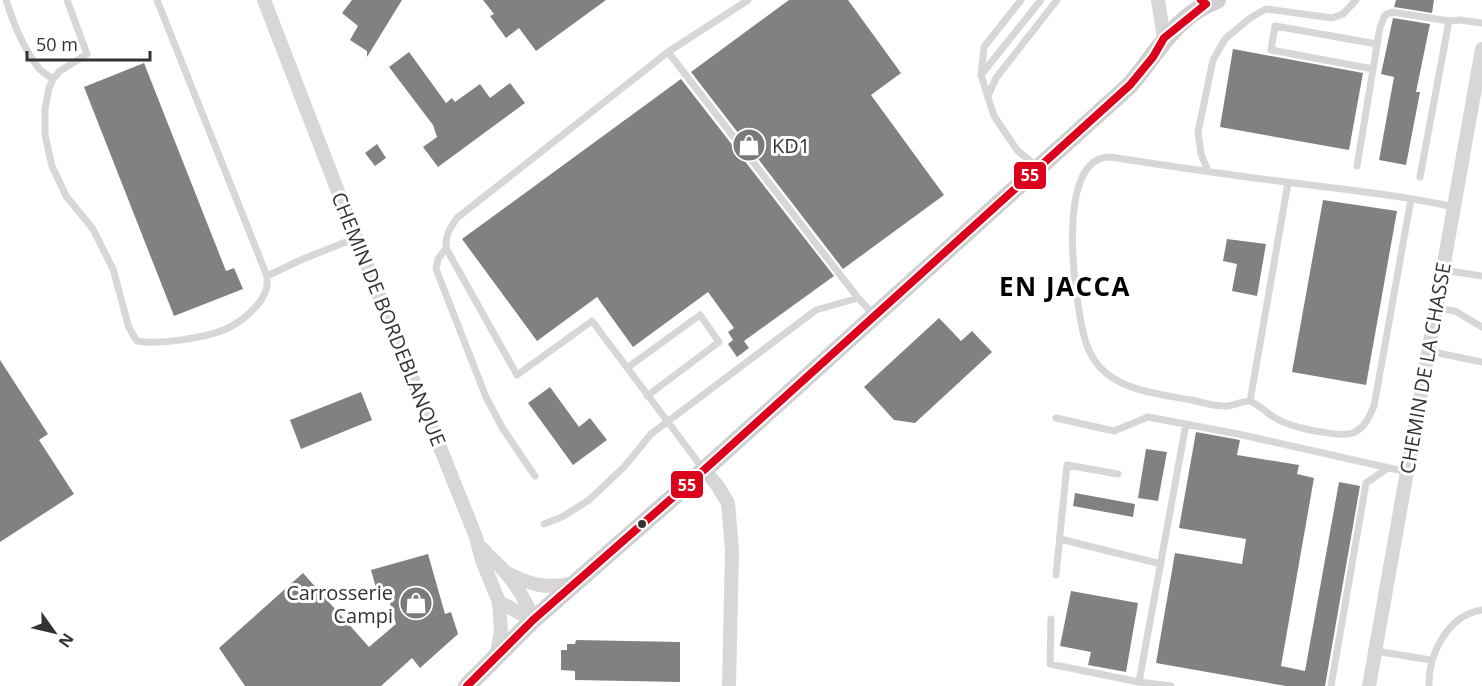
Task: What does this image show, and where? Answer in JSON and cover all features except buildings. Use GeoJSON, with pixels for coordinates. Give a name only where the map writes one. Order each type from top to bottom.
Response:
{"type":"FeatureCollection","features":[{"type":"Feature","properties":{"kind":"street","name":"CHEMIN DE BORDEBLANQUE"},"geometry":{"type":"LineString","coordinates":[[264,0],[356,238],[476,537],[488,579],[499,602]]}},
{"type":"Feature","properties":{"kind":"street"},"geometry":{"type":"LineString","coordinates":[[1158,0],[1164,38]]}},
{"type":"Feature","properties":{"kind":"street"},"geometry":{"type":"LineString","coordinates":[[467,686],[532,620],[704,470],[1130,85],[1153,57],[1164,38],[1208,1]]}},
{"type":"Feature","properties":{"kind":"street","name":"CHEMIN DE LA CHASSE"},"geometry":{"type":"LineString","coordinates":[[1369,686],[1482,52]]}},
{"type":"Feature","properties":{"kind":"street"},"geometry":{"type":"LineString","coordinates":[[704,470],[728,503],[732,550],[729,686]]}},
{"type":"Feature","properties":{"kind":"street"},"geometry":{"type":"LineString","coordinates":[[476,537],[490,560],[505,572],[527,583],[541,586],[573,584]]}},
{"type":"Feature","properties":{"kind":"street"},"geometry":{"type":"LineString","coordinates":[[505,572],[525,603],[532,620]]}},
{"type":"Feature","properties":{"kind":"street"},"geometry":{"type":"LineString","coordinates":[[499,602],[532,620]]}},
{"type":"Feature","properties":{"kind":"street"},"geometry":{"type":"LineString","coordinates":[[497,653],[501,631],[499,602]]}},
{"type":"Feature","properties":{"kind":"lane"},"geometry":{"type":"LineString","coordinates":[[6,0],[12,18],[35,63],[39,69],[53,79]]}},
{"type":"Feature","properties":{"kind":"lane"},"geometry":{"type":"LineString","coordinates":[[67,0],[87,54],[60,71],[49,88],[45,109],[45,135],[52,166],[66,196],[93,229],[113,269],[129,328],[137,341],[151,344],[226,329],[255,308],[266,290],[267,276],[157,0]]}},
{"type":"Feature","properties":{"kind":"lane"},"geometry":{"type":"LineString","coordinates":[[704,470],[592,321],[517,375],[446,248],[445,241],[448,231],[457,218],[668,52],[748,0]]}},
{"type":"Feature","properties":{"kind":"lane"},"geometry":{"type":"LineString","coordinates":[[1021,0],[984,47],[981,75],[994,116],[1017,150],[1038,168]]}},
{"type":"Feature","properties":{"kind":"lane"},"geometry":{"type":"LineString","coordinates":[[981,75],[1041,0]]}},
{"type":"Feature","properties":{"kind":"lane"},"geometry":{"type":"LineString","coordinates":[[988,96],[996,78],[1057,0]]}},
{"type":"Feature","properties":{"kind":"lane"},"geometry":{"type":"LineString","coordinates":[[1208,171],[1201,154],[1198,132],[1213,60],[1225,39],[1250,18],[1266,9],[1332,18],[1343,14],[1356,0]]}},
{"type":"Feature","properties":{"kind":"lane"},"geometry":{"type":"LineString","coordinates":[[1358,166],[1382,20],[1389,13],[1482,23]]}},
{"type":"Feature","properties":{"kind":"lane"},"geometry":{"type":"LineString","coordinates":[[1420,177],[1449,21]]}},
{"type":"Feature","properties":{"kind":"lane"},"geometry":{"type":"LineString","coordinates":[[1373,69],[1270,50],[1275,26],[1377,44]]}},
{"type":"Feature","properties":{"kind":"lane"},"geometry":{"type":"LineString","coordinates":[[668,52],[858,298],[875,316]]}},
{"type":"Feature","properties":{"kind":"lane"},"geometry":{"type":"LineString","coordinates":[[1411,199],[1374,406],[1367,422],[1353,434],[1293,426],[1278,420],[1250,401],[1221,406],[1162,394],[1120,382],[1104,371],[1091,355],[1083,329],[1072,256],[1071,229],[1079,187],[1089,167],[1101,158],[1110,157],[1288,183],[1332,187],[1411,199],[1454,207]]}},
{"type":"Feature","properties":{"kind":"lane"},"geometry":{"type":"LineString","coordinates":[[1250,401],[1288,183]]}},
{"type":"Feature","properties":{"kind":"lane"},"geometry":{"type":"LineString","coordinates":[[267,276],[356,238]]}},
{"type":"Feature","properties":{"kind":"lane"},"geometry":{"type":"LineString","coordinates":[[446,248],[438,259],[436,269],[486,397],[503,429],[535,476]]}},
{"type":"Feature","properties":{"kind":"lane"},"geometry":{"type":"LineString","coordinates":[[1443,270],[1482,276]]}},
{"type":"Feature","properties":{"kind":"lane"},"geometry":{"type":"LineString","coordinates":[[544,524],[562,517],[589,500],[624,467],[651,434],[816,310],[858,298]]}},
{"type":"Feature","properties":{"kind":"lane"},"geometry":{"type":"LineString","coordinates":[[1436,308],[1455,311],[1482,327]]}},
{"type":"Feature","properties":{"kind":"lane"},"geometry":{"type":"LineString","coordinates":[[627,368],[700,315],[719,342],[648,396]]}},
{"type":"Feature","properties":{"kind":"lane"},"geometry":{"type":"LineString","coordinates":[[1429,351],[1482,362]]}},
{"type":"Feature","properties":{"kind":"lane"},"geometry":{"type":"LineString","coordinates":[[1056,418],[1114,431],[1148,417],[1407,472]]}},
{"type":"Feature","properties":{"kind":"lane"},"geometry":{"type":"LineString","coordinates":[[1140,682],[1186,424]]}},
{"type":"Feature","properties":{"kind":"lane"},"geometry":{"type":"LineString","coordinates":[[1056,575],[1067,465],[1119,474]]}},
{"type":"Feature","properties":{"kind":"lane"},"geometry":{"type":"LineString","coordinates":[[1331,686],[1366,483],[1388,468]]}},
{"type":"Feature","properties":{"kind":"lane"},"geometry":{"type":"LineString","coordinates":[[1060,539],[1161,564]]}},
{"type":"Feature","properties":{"kind":"lane"},"geometry":{"type":"LineString","coordinates":[[1429,686],[1431,660],[1452,625],[1460,618],[1482,610]]}},
{"type":"Feature","properties":{"kind":"lane"},"geometry":{"type":"LineString","coordinates":[[1051,619],[1050,664],[1171,686]]}},
{"type":"Feature","properties":{"kind":"lane"},"geometry":{"type":"LineString","coordinates":[[1375,651],[1431,660]]}},
{"type":"Feature","properties":{"kind":"transit line","name":"55"},"geometry":{"type":"LineString","coordinates":[[467,686],[533,620],[704,470],[1130,85],[1153,57],[1164,38],[1206,4],[1201,0]]}},
{"type":"Feature","properties":{"kind":"place","name":"KD1"},"geometry":{"type":"Point","coordinates":[749,145]}},
{"type":"Feature","properties":{"kind":"place","name":"Carrosserie Campi"},"geometry":{"type":"Point","coordinates":[416,603]}},
{"type":"Feature","properties":{"kind":"district","name":"EN JACCA"},"geometry":{"type":"Point","coordinates":[1065,286]}}]}
